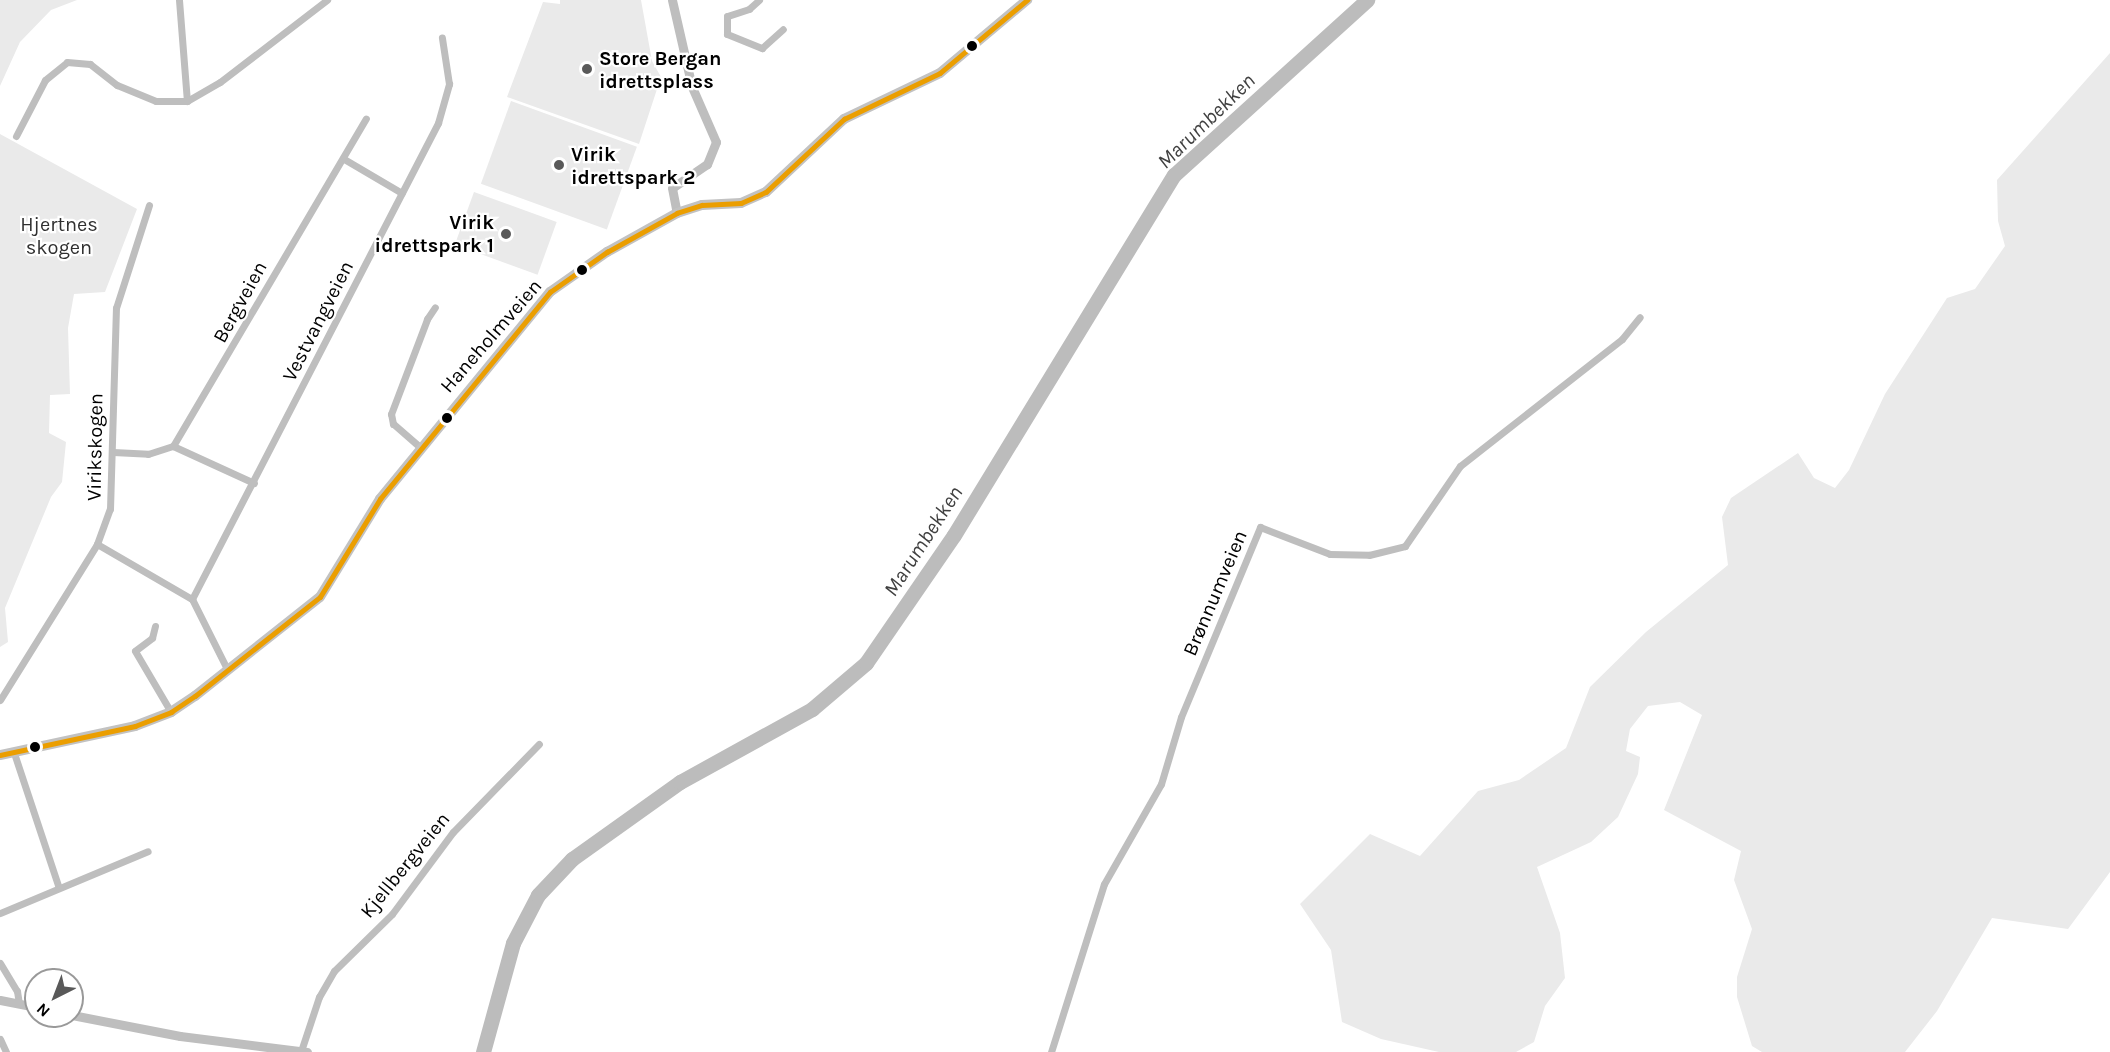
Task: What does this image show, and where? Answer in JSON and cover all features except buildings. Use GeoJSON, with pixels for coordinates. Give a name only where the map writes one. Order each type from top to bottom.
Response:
{"type":"FeatureCollection","features":[{"type":"Feature","properties":{"kind":"main road","name":"Haneholmveien"},"geometry":{"type":"LineString","coordinates":[[0,755],[88,738],[171,712],[320,597],[380,499],[550,292],[597,258],[677,213],[702,205],[746,202],[766,192],[844,119],[940,73],[1027,0]]}},
{"type":"Feature","properties":{"kind":"street"},"geometry":{"type":"LineString","coordinates":[[179,0],[187,101]]}},
{"type":"Feature","properties":{"kind":"street"},"geometry":{"type":"LineString","coordinates":[[16,136],[45,80],[73,60],[90,64],[117,85],[156,101],[187,101],[220,82],[327,0]]}},
{"type":"Feature","properties":{"kind":"street"},"geometry":{"type":"LineString","coordinates":[[672,0],[689,78],[716,142],[707,164],[672,188],[677,213]]}},
{"type":"Feature","properties":{"kind":"street"},"geometry":{"type":"LineString","coordinates":[[759,0],[749,9],[727,16],[727,34],[762,48],[783,29]]}},
{"type":"Feature","properties":{"kind":"street","name":"Vestvangveien"},"geometry":{"type":"LineString","coordinates":[[192,599],[254,483],[446,102],[449,72],[442,38]]}},
{"type":"Feature","properties":{"kind":"street","name":"Bergveien"},"geometry":{"type":"LineString","coordinates":[[173,446],[366,119]]}},
{"type":"Feature","properties":{"kind":"street"},"geometry":{"type":"LineString","coordinates":[[344,159],[402,193]]}},
{"type":"Feature","properties":{"kind":"street","name":"Virikskogen"},"geometry":{"type":"LineString","coordinates":[[0,700],[97,544],[110,509],[116,308],[149,205]]}},
{"type":"Feature","properties":{"kind":"street"},"geometry":{"type":"LineString","coordinates":[[421,448],[393,424],[391,414],[435,307]]}},
{"type":"Feature","properties":{"kind":"street","name":"Brønnumveien"},"geometry":{"type":"LineString","coordinates":[[1051,1052],[1104,884],[1161,784],[1180,717],[1260,527],[1330,554],[1369,555],[1405,546],[1460,466],[1622,339],[1640,317]]}},
{"type":"Feature","properties":{"kind":"street"},"geometry":{"type":"LineString","coordinates":[[113,452],[148,454],[173,446],[254,483]]}},
{"type":"Feature","properties":{"kind":"street"},"geometry":{"type":"LineString","coordinates":[[97,544],[192,599],[227,669]]}},
{"type":"Feature","properties":{"kind":"street"},"geometry":{"type":"LineString","coordinates":[[155,626],[152,638],[135,651],[171,712]]}},
{"type":"Feature","properties":{"kind":"street","name":"Kjellbergveien"},"geometry":{"type":"LineString","coordinates":[[301,1051],[319,998],[334,971],[392,914],[453,832],[539,744]]}},
{"type":"Feature","properties":{"kind":"street"},"geometry":{"type":"LineString","coordinates":[[14,753],[59,888]]}},
{"type":"Feature","properties":{"kind":"street"},"geometry":{"type":"LineString","coordinates":[[0,913],[148,851]]}},
{"type":"Feature","properties":{"kind":"street"},"geometry":{"type":"LineString","coordinates":[[0,963],[17,991],[19,1004]]}},
{"type":"Feature","properties":{"kind":"street"},"geometry":{"type":"LineString","coordinates":[[0,1000],[24,1005]]}},
{"type":"Feature","properties":{"kind":"street"},"geometry":{"type":"LineString","coordinates":[[84,1017],[180,1036],[307,1052]]}},
{"type":"Feature","properties":{"kind":"street"},"geometry":{"type":"LineString","coordinates":[[0,1039],[6,1052]]}},
{"type":"Feature","properties":{"kind":"green space"},"geometry":{"type":"Polygon","coordinates":[[[0,0],[77,0],[51,10],[20,42],[0,86],[0,0]]]}},
{"type":"Feature","properties":{"kind":"green space","name":"Store Bergan idrettsplass"},"geometry":{"type":"Polygon","coordinates":[[[560,0],[641,0],[652,61],[661,77],[639,144],[507,97],[543,2],[560,4],[560,0]]]}},
{"type":"Feature","properties":{"kind":"green space"},"geometry":{"type":"Polygon","coordinates":[[[2110,53],[2110,872],[2068,929],[1992,918],[1937,1011],[1905,1052],[1762,1052],[1752,1046],[1737,997],[1737,977],[1752,929],[1734,880],[1741,851],[1664,810],[1702,715],[1680,702],[1648,706],[1630,729],[1626,751],[1640,757],[1638,774],[1618,817],[1591,842],[1537,867],[1560,933],[1565,978],[1545,1006],[1534,1042],[1516,1052],[1439,1052],[1381,1039],[1342,1022],[1331,950],[1300,904],[1370,834],[1420,856],[1478,791],[1519,780],[1566,748],[1590,687],[1646,632],[1728,565],[1722,517],[1731,498],[1798,453],[1814,478],[1835,488],[1849,470],[1885,394],[1947,298],[1975,289],[2005,246],[1998,221],[1997,180],[2110,53]]]}},
{"type":"Feature","properties":{"kind":"green space","name":"Virik idrettspark 2"},"geometry":{"type":"Polygon","coordinates":[[[511,101],[637,147],[607,230],[481,184],[511,101]]]}},
{"type":"Feature","properties":{"kind":"green space","name":"Hjertnes skogen"},"geometry":{"type":"Polygon","coordinates":[[[0,134],[137,209],[105,292],[74,294],[68,328],[70,394],[50,395],[49,433],[66,442],[62,482],[51,497],[5,608],[8,642],[0,647],[0,134]]]}},
{"type":"Feature","properties":{"kind":"green space","name":"Virik idrettspark 1"},"geometry":{"type":"Polygon","coordinates":[[[474,192],[557,222],[538,275],[455,245],[474,192]]]}},
{"type":"Feature","properties":{"kind":"waterway","name":"Marumbekken"},"geometry":{"type":"LineString","coordinates":[[483,1052],[513,943],[538,895],[572,859],[680,782],[812,709],[866,663],[954,535],[1174,175],[1367,0]]}},
{"type":"Feature","properties":{"kind":"transit line"},"geometry":{"type":"LineString","coordinates":[[0,755],[135,726],[171,712],[195,696],[320,597],[380,499],[550,292],[607,252],[677,213],[702,205],[741,203],[766,192],[844,119],[940,73],[1027,0]]}},
{"type":"Feature","properties":{"kind":"place","name":"Store Bergan idrettsplass"},"geometry":{"type":"Point","coordinates":[587,69]}},
{"type":"Feature","properties":{"kind":"place","name":"Virik idrettspark 2"},"geometry":{"type":"Point","coordinates":[559,165]}},
{"type":"Feature","properties":{"kind":"place","name":"Virik idrettspark 1"},"geometry":{"type":"Point","coordinates":[506,234]}}]}
